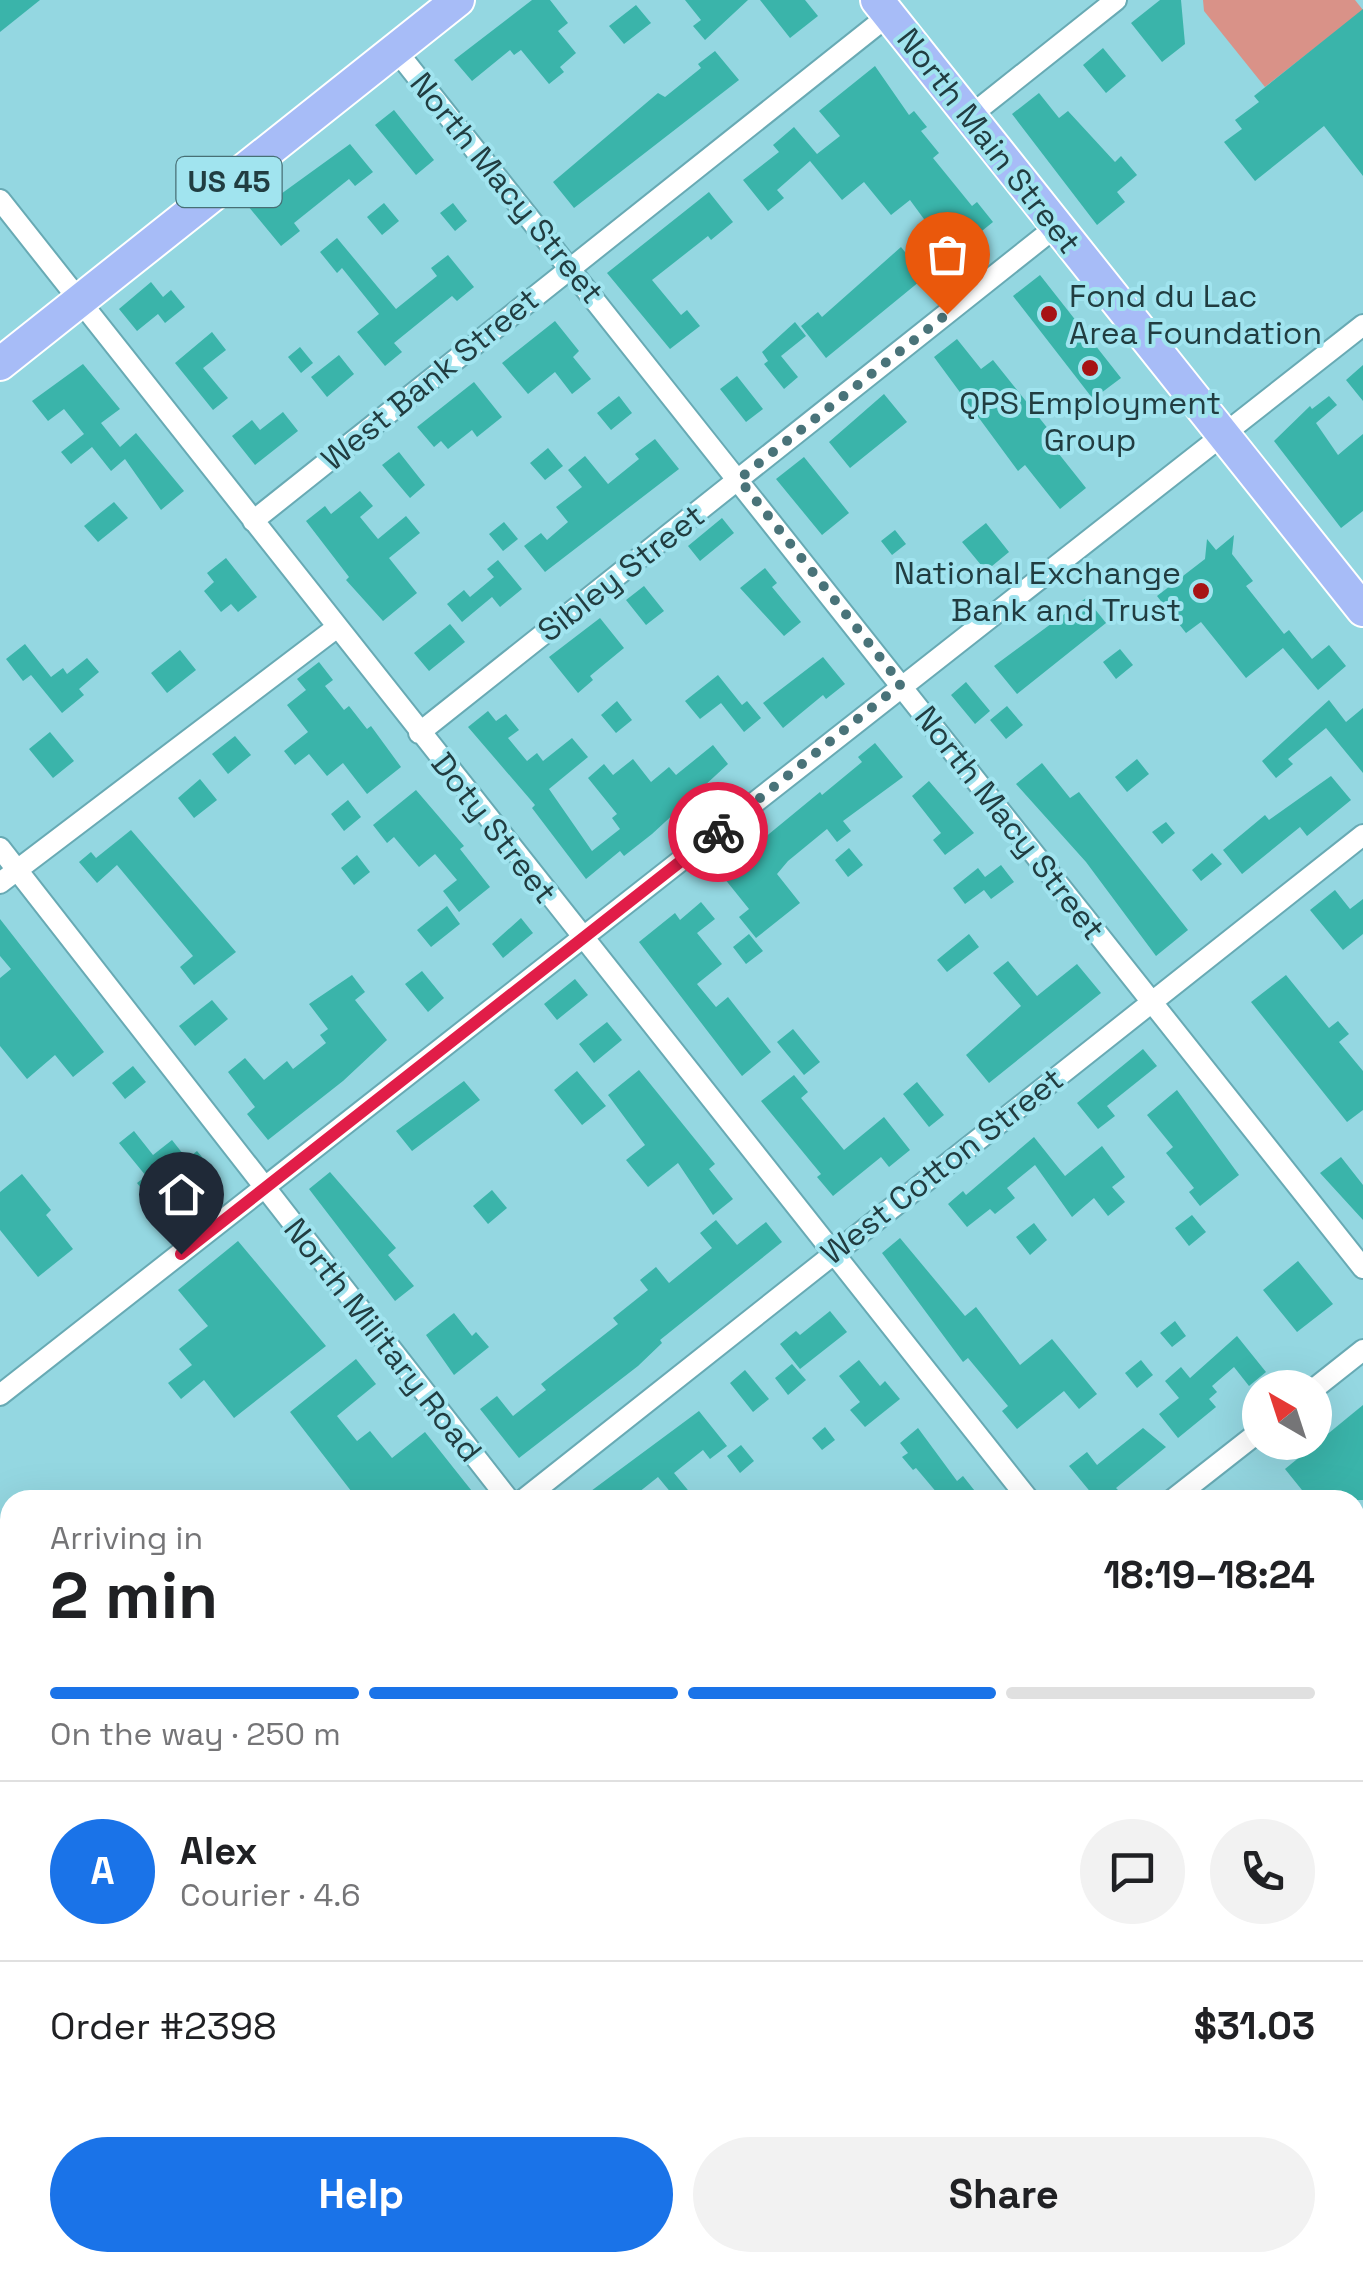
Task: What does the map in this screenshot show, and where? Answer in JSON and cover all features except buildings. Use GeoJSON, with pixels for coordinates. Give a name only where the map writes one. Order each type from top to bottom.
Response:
{"type":"FeatureCollection","features":[{"type":"Feature","properties":{"kind":"main road","name":"US 45"},"geometry":{"type":"LineString","coordinates":[[0,364],[458,0]]}},
{"type":"Feature","properties":{"kind":"main road","name":"North Main Street"},"geometry":{"type":"LineString","coordinates":[[883,7],[1363,610]]}},
{"type":"Feature","properties":{"kind":"street"},"geometry":{"type":"LineString","coordinates":[[970,116],[1116,0]]}},
{"type":"Feature","properties":{"kind":"street","name":"West Bank Street"},"geometry":{"type":"LineString","coordinates":[[253,520],[570,268],[883,7]]}},
{"type":"Feature","properties":{"kind":"street","name":"North Macy Street"},"geometry":{"type":"LineString","coordinates":[[395,49],[1363,1268]]}},
{"type":"Feature","properties":{"kind":"street","name":"Doty Street"},"geometry":{"type":"LineString","coordinates":[[0,200],[583,942],[1021,1490]]}},
{"type":"Feature","properties":{"kind":"street","name":"Sibley Street"},"geometry":{"type":"LineString","coordinates":[[419,733],[1057,226]]}},
{"type":"Feature","properties":{"kind":"street"},"geometry":{"type":"LineString","coordinates":[[0,1395],[583,942],[901,684],[1363,325]]}},
{"type":"Feature","properties":{"kind":"street"},"geometry":{"type":"LineString","coordinates":[[0,883],[336,628]]}},
{"type":"Feature","properties":{"kind":"street","name":"West Cotton Street"},"geometry":{"type":"LineString","coordinates":[[536,1490],[832,1252],[1363,836]]}},
{"type":"Feature","properties":{"kind":"street","name":"North Military Road"},"geometry":{"type":"LineString","coordinates":[[0,848],[501,1490]]}},
{"type":"Feature","properties":{"kind":"street"},"geometry":{"type":"LineString","coordinates":[[1332,1375],[1363,1350]]}},
{"type":"Feature","properties":{"kind":"street"},"geometry":{"type":"LineString","coordinates":[[1185,1490],[1242,1445]]}},
{"type":"Feature","properties":{"kind":"shaded area"},"geometry":{"type":"Polygon","coordinates":[[[1203,0],[1355,0],[1363,10],[1265,87],[1204,11],[1203,0]]]}},
{"type":"Feature","properties":{"kind":"way so far"},"geometry":{"type":"LineString","coordinates":[[718,832],[901,684],[739,479],[947,314]]}},
{"type":"Feature","properties":{"kind":"place","name":"Fond du Lac Area Foundation"},"geometry":{"type":"Point","coordinates":[1049,314]}},
{"type":"Feature","properties":{"kind":"place","name":"QPS Employment Group"},"geometry":{"type":"Point","coordinates":[1090,368]}},
{"type":"Feature","properties":{"kind":"place","name":"National Exchange Bank and Trust"},"geometry":{"type":"Point","coordinates":[1201,591]}},
{"type":"Feature","properties":{"kind":"route"},"geometry":{"type":"LineString","coordinates":[[181,1254],[583,942],[718,832]]}}]}
